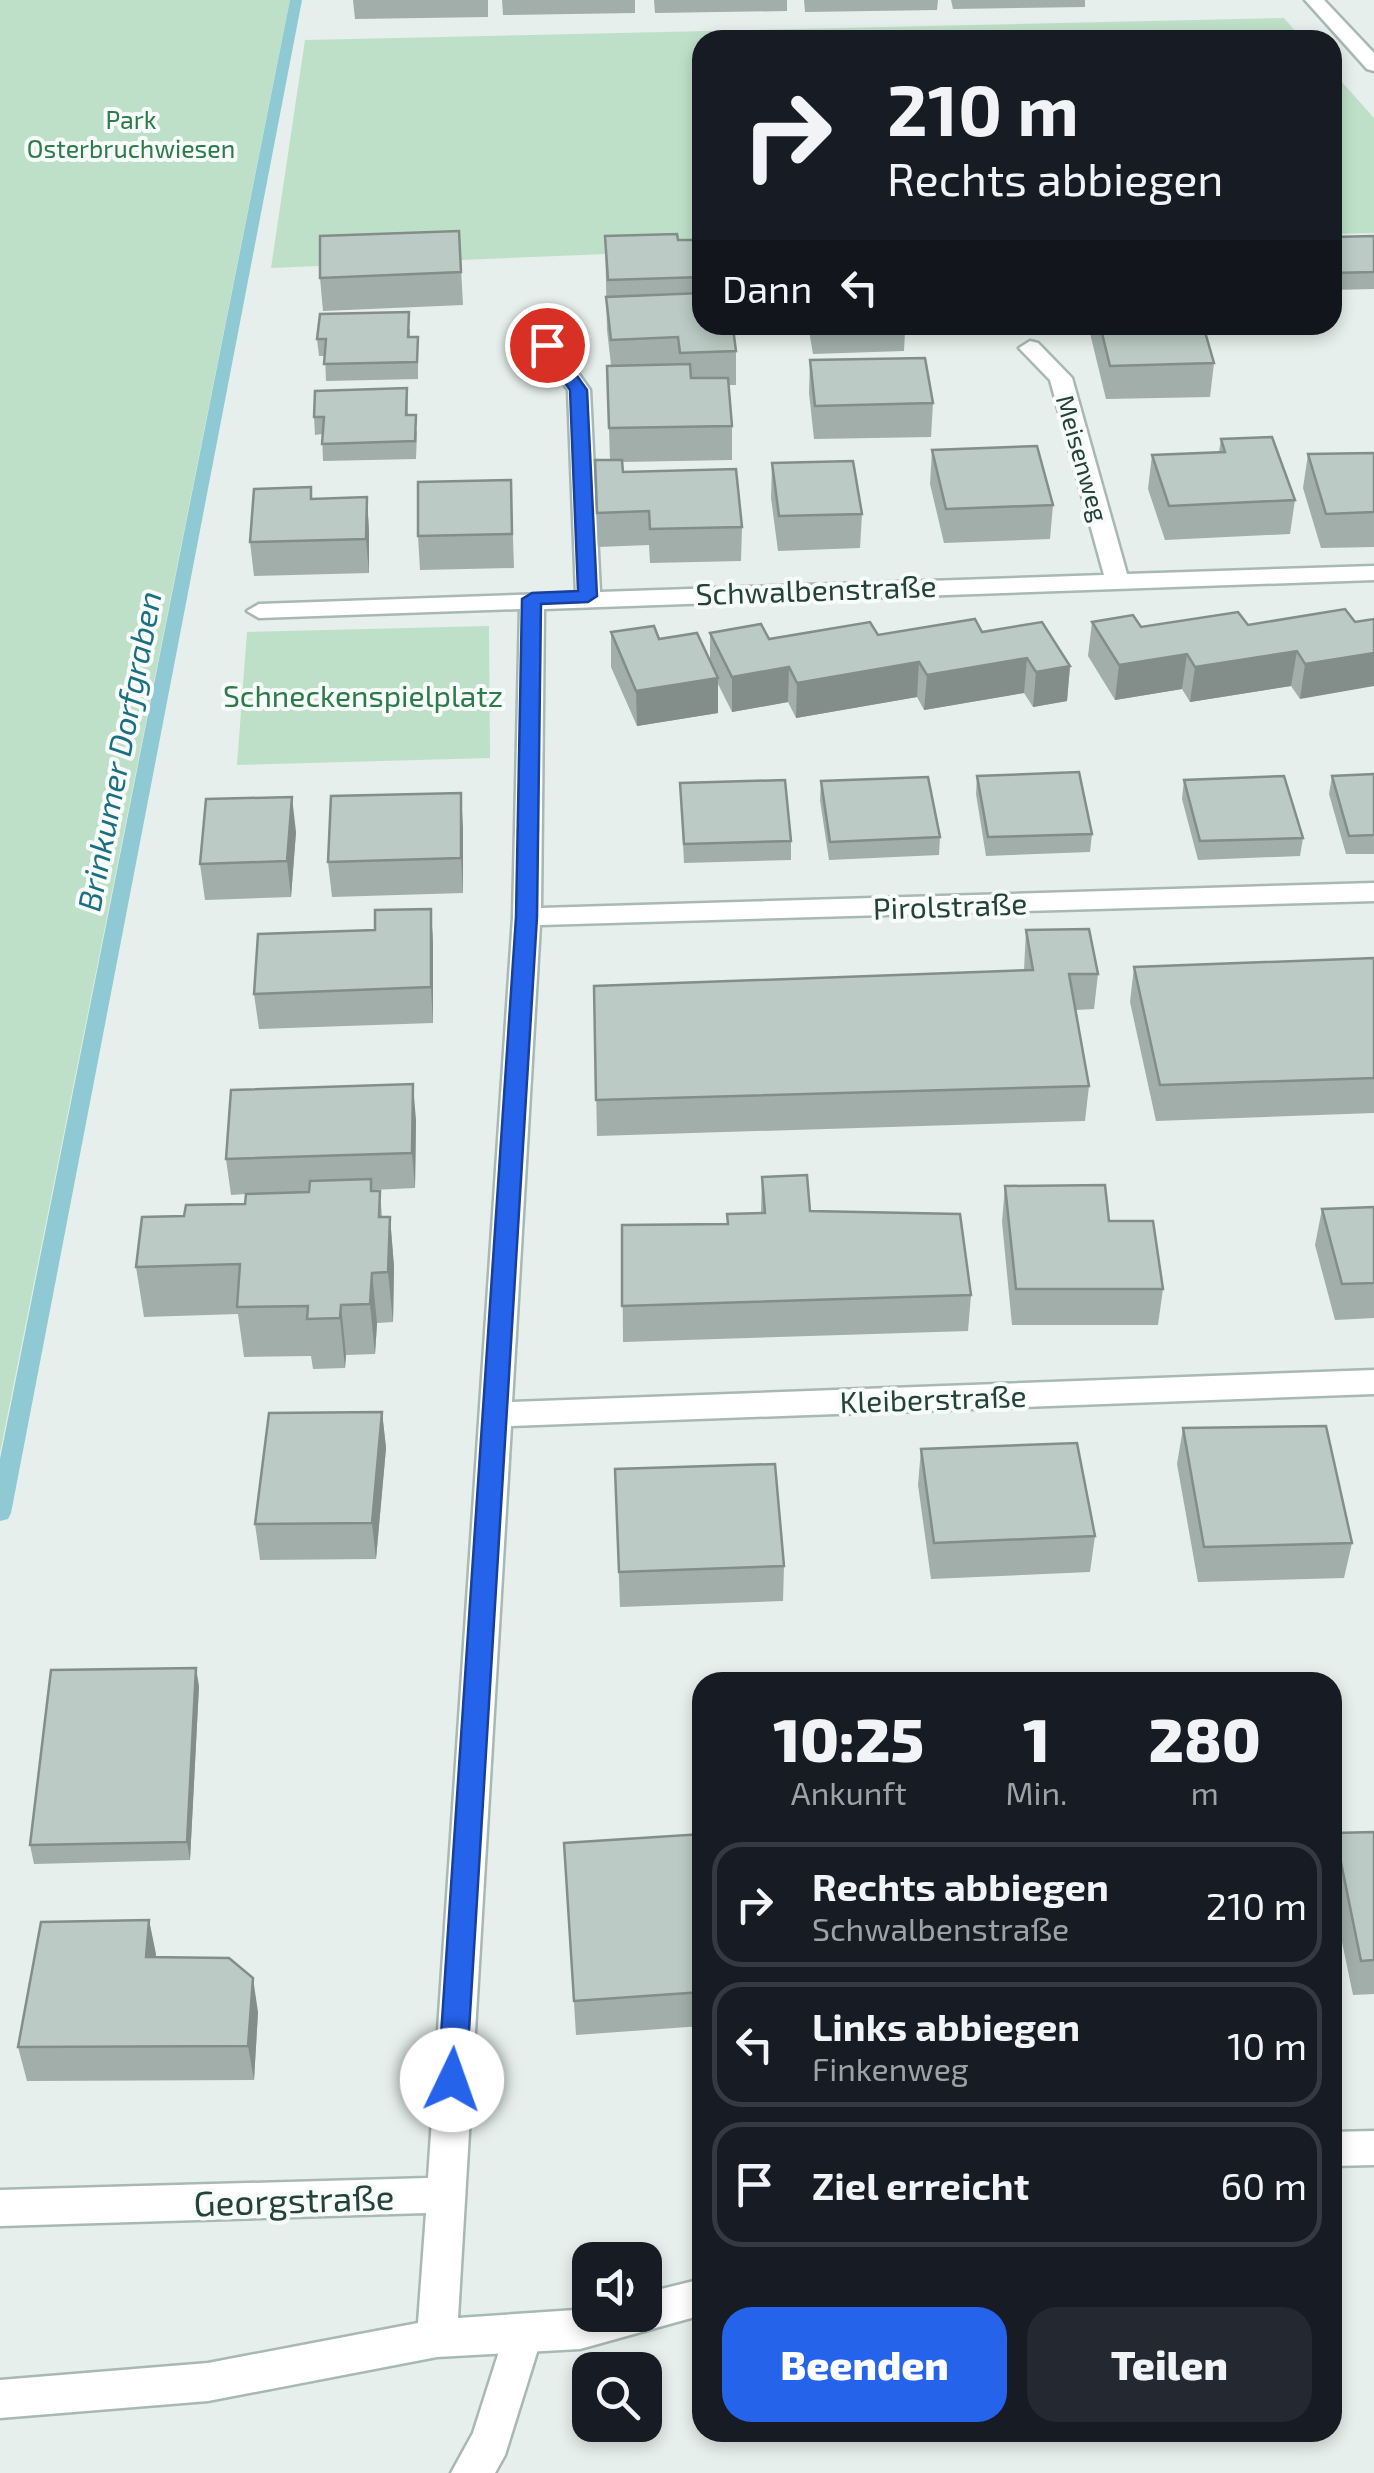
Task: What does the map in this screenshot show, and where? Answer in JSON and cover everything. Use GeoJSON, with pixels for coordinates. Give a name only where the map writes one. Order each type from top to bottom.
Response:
{"type":"FeatureCollection","features":[{"type":"Feature","properties":{"kind":"street"},"geometry":{"type":"LineString","coordinates":[[1314,0],[1342,30]]}},
{"type":"Feature","properties":{"kind":"street"},"geometry":{"type":"LineString","coordinates":[[1342,30],[1374,65]]}},
{"type":"Feature","properties":{"kind":"street"},"geometry":{"type":"LineString","coordinates":[[547,345],[578,390],[588,596]]}},
{"type":"Feature","properties":{"kind":"street","name":"Meisenweg"},"geometry":{"type":"LineString","coordinates":[[1030,348],[1061,378],[1117,580]]}},
{"type":"Feature","properties":{"kind":"street","name":"Schwalbenstraße"},"geometry":{"type":"LineString","coordinates":[[258,611],[588,596],[1374,573]]}},
{"type":"Feature","properties":{"kind":"street"},"geometry":{"type":"LineString","coordinates":[[437,2338],[492,1414],[527,917],[532,599]]}},
{"type":"Feature","properties":{"kind":"street","name":"Pirolstraße"},"geometry":{"type":"LineString","coordinates":[[527,917],[1374,892]]}},
{"type":"Feature","properties":{"kind":"street","name":"Kleiberstraße"},"geometry":{"type":"LineString","coordinates":[[492,1414],[1374,1382]]}},
{"type":"Feature","properties":{"kind":"street"},"geometry":{"type":"LineString","coordinates":[[1342,2150],[1374,2148]]}},
{"type":"Feature","properties":{"kind":"street","name":"Georgstraße"},"geometry":{"type":"LineString","coordinates":[[0,2208],[445,2194]]}},
{"type":"Feature","properties":{"kind":"street"},"geometry":{"type":"LineString","coordinates":[[662,2308],[692,2300]]}},
{"type":"Feature","properties":{"kind":"street"},"geometry":{"type":"LineString","coordinates":[[0,2399],[208,2382],[437,2338],[572,2330]]}},
{"type":"Feature","properties":{"kind":"street"},"geometry":{"type":"LineString","coordinates":[[472,2473],[491,2441],[523,2333]]}},
{"type":"Feature","properties":{"kind":"green space","name":"Park Osterbruchwiesen"},"geometry":{"type":"Polygon","coordinates":[[[0,0],[290,0],[0,1453],[0,0]]]}},
{"type":"Feature","properties":{"kind":"green space"},"geometry":{"type":"Polygon","coordinates":[[[1284,18],[1294,30],[750,30],[1284,18]]]}},
{"type":"Feature","properties":{"kind":"green space"},"geometry":{"type":"Polygon","coordinates":[[[692,31],[692,250],[271,268],[305,40],[692,31]]]}},
{"type":"Feature","properties":{"kind":"green space"},"geometry":{"type":"Polygon","coordinates":[[[1342,82],[1374,118],[1374,233],[1342,234],[1342,82]]]}},
{"type":"Feature","properties":{"kind":"green space","name":"Schneckenspielplatz"},"geometry":{"type":"Polygon","coordinates":[[[489,626],[490,758],[237,765],[247,632],[489,626]]]}},
{"type":"Feature","properties":{"kind":"building"},"geometry":{"type":"Polygon","coordinates":[[[459,231],[461,272],[320,278],[320,236],[459,231]]]}},
{"type":"Feature","properties":{"kind":"building"},"geometry":{"type":"Polygon","coordinates":[[[677,234],[678,240],[692,240],[692,277],[608,280],[605,236],[677,234]]]}},
{"type":"Feature","properties":{"kind":"building"},"geometry":{"type":"Polygon","coordinates":[[[1374,236],[1374,272],[1342,273],[1342,237],[1374,236]]]}},
{"type":"Feature","properties":{"kind":"building"},"geometry":{"type":"Polygon","coordinates":[[[692,293],[692,335],[734,335],[736,351],[680,353],[678,337],[611,340],[606,297],[692,293]]]}},
{"type":"Feature","properties":{"kind":"building"},"geometry":{"type":"Polygon","coordinates":[[[409,312],[408,337],[418,337],[417,362],[324,364],[326,339],[317,339],[320,314],[409,312]]]}},
{"type":"Feature","properties":{"kind":"building"},"geometry":{"type":"Polygon","coordinates":[[[1102,335],[1206,335],[1214,363],[1110,366],[1102,335]]]}},
{"type":"Feature","properties":{"kind":"building"},"geometry":{"type":"Polygon","coordinates":[[[925,358],[933,403],[815,406],[810,360],[925,358]]]}},
{"type":"Feature","properties":{"kind":"building"},"geometry":{"type":"Polygon","coordinates":[[[690,364],[691,378],[728,378],[732,426],[609,428],[607,366],[690,364]]]}},
{"type":"Feature","properties":{"kind":"building"},"geometry":{"type":"Polygon","coordinates":[[[407,388],[406,415],[416,415],[415,441],[322,444],[324,417],[314,417],[315,391],[407,388]]]}},
{"type":"Feature","properties":{"kind":"building"},"geometry":{"type":"Polygon","coordinates":[[[1272,437],[1295,500],[1169,506],[1152,455],[1225,452],[1221,439],[1272,437]]]}},
{"type":"Feature","properties":{"kind":"building"},"geometry":{"type":"Polygon","coordinates":[[[1037,446],[1053,505],[946,509],[932,450],[1037,446]]]}},
{"type":"Feature","properties":{"kind":"building"},"geometry":{"type":"Polygon","coordinates":[[[1374,453],[1374,512],[1326,514],[1308,454],[1374,453]]]}},
{"type":"Feature","properties":{"kind":"building"},"geometry":{"type":"Polygon","coordinates":[[[595,460],[622,460],[623,472],[736,469],[742,527],[650,529],[649,511],[597,513],[595,460]]]}},
{"type":"Feature","properties":{"kind":"building"},"geometry":{"type":"Polygon","coordinates":[[[853,461],[862,514],[779,516],[772,463],[853,461]]]}},
{"type":"Feature","properties":{"kind":"building"},"geometry":{"type":"Polygon","coordinates":[[[511,480],[512,534],[418,536],[418,482],[511,480]]]}},
{"type":"Feature","properties":{"kind":"building"},"geometry":{"type":"Polygon","coordinates":[[[311,487],[311,499],[367,497],[366,539],[250,542],[254,489],[311,487]]]}},
{"type":"Feature","properties":{"kind":"building"},"geometry":{"type":"Polygon","coordinates":[[[1345,609],[1355,622],[1374,619],[1374,653],[1305,664],[1297,651],[1195,667],[1187,654],[1119,665],[1092,622],[1133,615],[1141,627],[1238,612],[1248,625],[1345,609]]]}},
{"type":"Feature","properties":{"kind":"building"},"geometry":{"type":"Polygon","coordinates":[[[975,619],[982,632],[1042,622],[1070,666],[1036,672],[1027,658],[927,675],[919,662],[797,683],[789,667],[732,677],[710,633],[761,624],[769,639],[870,622],[878,635],[975,619]]]}},
{"type":"Feature","properties":{"kind":"building"},"geometry":{"type":"Polygon","coordinates":[[[654,626],[659,639],[697,633],[718,678],[636,691],[611,632],[654,626]]]}},
{"type":"Feature","properties":{"kind":"building"},"geometry":{"type":"Polygon","coordinates":[[[1079,772],[1092,834],[988,837],[977,776],[1079,772]]]}},
{"type":"Feature","properties":{"kind":"building"},"geometry":{"type":"Polygon","coordinates":[[[1374,774],[1374,835],[1349,836],[1332,776],[1374,774]]]}},
{"type":"Feature","properties":{"kind":"building"},"geometry":{"type":"Polygon","coordinates":[[[1284,776],[1303,838],[1200,841],[1184,780],[1284,776]]]}},
{"type":"Feature","properties":{"kind":"building"},"geometry":{"type":"Polygon","coordinates":[[[928,777],[940,837],[830,842],[821,781],[928,777]]]}},
{"type":"Feature","properties":{"kind":"building"},"geometry":{"type":"Polygon","coordinates":[[[785,780],[791,841],[684,844],[680,783],[785,780]]]}},
{"type":"Feature","properties":{"kind":"building"},"geometry":{"type":"Polygon","coordinates":[[[461,793],[461,858],[328,862],[331,796],[461,793]]]}},
{"type":"Feature","properties":{"kind":"building"},"geometry":{"type":"Polygon","coordinates":[[[292,797],[287,861],[200,864],[206,799],[292,797]]]}},
{"type":"Feature","properties":{"kind":"building"},"geometry":{"type":"Polygon","coordinates":[[[431,909],[431,987],[254,994],[258,934],[375,930],[375,910],[431,909]]]}},
{"type":"Feature","properties":{"kind":"building"},"geometry":{"type":"Polygon","coordinates":[[[1089,929],[1098,974],[1069,974],[1089,1086],[596,1100],[594,986],[1033,970],[1026,930],[1089,929]]]}},
{"type":"Feature","properties":{"kind":"building"},"geometry":{"type":"Polygon","coordinates":[[[1374,958],[1374,1078],[1160,1085],[1134,967],[1374,958]]]}},
{"type":"Feature","properties":{"kind":"building"},"geometry":{"type":"Polygon","coordinates":[[[413,1084],[412,1153],[226,1159],[231,1090],[413,1084]]]}},
{"type":"Feature","properties":{"kind":"building"},"geometry":{"type":"Polygon","coordinates":[[[807,1175],[810,1211],[960,1214],[971,1295],[622,1306],[622,1225],[728,1224],[727,1214],[765,1213],[762,1177],[807,1175]]]}},
{"type":"Feature","properties":{"kind":"building"},"geometry":{"type":"Polygon","coordinates":[[[371,1179],[371,1191],[380,1191],[379,1217],[390,1217],[388,1272],[372,1273],[370,1304],[341,1305],[340,1318],[307,1319],[308,1306],[237,1307],[240,1264],[136,1267],[142,1217],[184,1216],[186,1205],[245,1204],[246,1194],[309,1192],[310,1181],[371,1179]]]}},
{"type":"Feature","properties":{"kind":"building"},"geometry":{"type":"Polygon","coordinates":[[[1105,1185],[1109,1221],[1153,1221],[1163,1289],[1016,1289],[1005,1186],[1105,1185]]]}},
{"type":"Feature","properties":{"kind":"building"},"geometry":{"type":"Polygon","coordinates":[[[1374,1207],[1374,1283],[1342,1284],[1322,1209],[1374,1207]]]}},
{"type":"Feature","properties":{"kind":"building"},"geometry":{"type":"Polygon","coordinates":[[[382,1412],[372,1523],[255,1524],[269,1413],[382,1412]]]}},
{"type":"Feature","properties":{"kind":"building"},"geometry":{"type":"Polygon","coordinates":[[[1326,1426],[1352,1543],[1204,1547],[1183,1428],[1326,1426]]]}},
{"type":"Feature","properties":{"kind":"building"},"geometry":{"type":"Polygon","coordinates":[[[1077,1443],[1095,1536],[934,1543],[921,1449],[1077,1443]]]}},
{"type":"Feature","properties":{"kind":"building"},"geometry":{"type":"Polygon","coordinates":[[[775,1464],[784,1566],[619,1572],[615,1469],[775,1464]]]}},
{"type":"Feature","properties":{"kind":"building"},"geometry":{"type":"Polygon","coordinates":[[[196,1668],[187,1842],[30,1845],[51,1670],[196,1668]]]}},
{"type":"Feature","properties":{"kind":"building"},"geometry":{"type":"Polygon","coordinates":[[[1374,1832],[1374,1960],[1361,1961],[1342,1867],[1342,1833],[1374,1832]]]}},
{"type":"Feature","properties":{"kind":"building"},"geometry":{"type":"Polygon","coordinates":[[[692,1835],[692,1993],[574,2001],[564,1843],[692,1835]]]}},
{"type":"Feature","properties":{"kind":"building"},"geometry":{"type":"Polygon","coordinates":[[[149,1920],[146,1957],[229,1958],[253,1978],[248,2046],[18,2047],[41,1922],[149,1920]]]}},
{"type":"Feature","properties":{"kind":"waterway","name":"Brinkumer Dorfgraben"},"geometry":{"type":"LineString","coordinates":[[0,1513],[296,0]]}},
{"type":"Feature","properties":{"kind":"route"},"geometry":{"type":"LineString","coordinates":[[452,2080],[527,917],[532,599],[588,596],[578,390],[547,345]]}}]}
